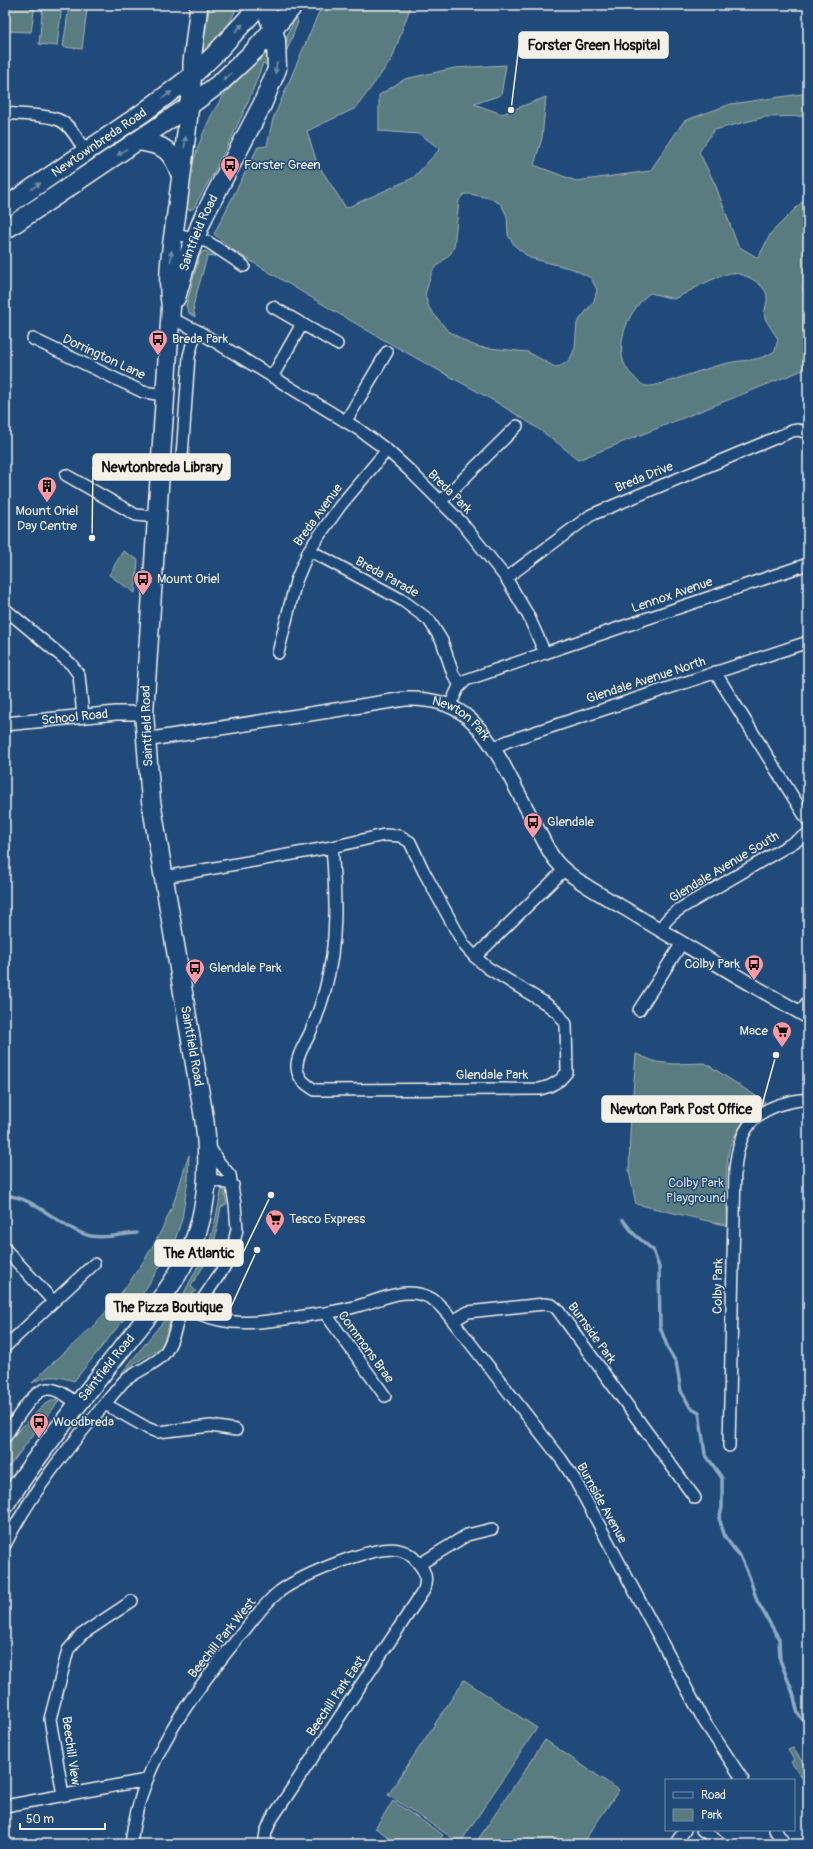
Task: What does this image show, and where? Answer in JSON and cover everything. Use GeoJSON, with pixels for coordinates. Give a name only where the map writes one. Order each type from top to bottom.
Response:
{"type":"FeatureCollection","features":[{"type":"Feature","properties":{"kind":"highway","name":"Newtownbreda Road"},"geometry":{"type":"LineString","coordinates":[[5,207],[148,110],[192,76],[213,56],[260,5]]}},
{"type":"Feature","properties":{"kind":"highway","name":"Saintfield Road"},"geometry":{"type":"LineString","coordinates":[[170,312],[204,216],[247,135],[277,69],[278,51],[274,29],[264,5]]}},
{"type":"Feature","properties":{"kind":"highway","name":"Newtownbreda Road"},"geometry":{"type":"LineString","coordinates":[[5,230],[190,106],[235,70],[274,29],[294,5]]}},
{"type":"Feature","properties":{"kind":"highway","name":"Saintfield Road"},"geometry":{"type":"LineString","coordinates":[[5,1504],[27,1470],[77,1404],[175,1280],[192,1245],[204,1206],[208,1178],[207,1141],[151,801],[144,713],[170,312],[168,291],[173,233],[190,106],[192,76]]}},
{"type":"Feature","properties":{"kind":"highway"},"geometry":{"type":"LineString","coordinates":[[139,141],[163,146],[175,159],[181,175]]}},
{"type":"Feature","properties":{"kind":"main road","name":"Saintfield Road"},"geometry":{"type":"LineString","coordinates":[[192,76],[192,62],[201,9]]}},
{"type":"Feature","properties":{"kind":"street"},"geometry":{"type":"LineString","coordinates":[[5,114],[44,117],[62,121],[74,134],[86,153]]}},
{"type":"Feature","properties":{"kind":"street"},"geometry":{"type":"LineString","coordinates":[[173,233],[208,242],[244,266]]}},
{"type":"Feature","properties":{"kind":"street"},"geometry":{"type":"LineString","coordinates":[[272,307],[337,344]]}},
{"type":"Feature","properties":{"kind":"street","name":"Breda Park"},"geometry":{"type":"LineString","coordinates":[[170,312],[196,330],[346,421],[387,450],[474,537],[506,578],[528,615],[545,652]]}},
{"type":"Feature","properties":{"kind":"street"},"geometry":{"type":"LineString","coordinates":[[272,377],[302,324]]}},
{"type":"Feature","properties":{"kind":"street"},"geometry":{"type":"LineString","coordinates":[[181,471],[189,356],[196,330]]}},
{"type":"Feature","properties":{"kind":"street","name":"Dorrington Lane"},"geometry":{"type":"LineString","coordinates":[[33,339],[143,392],[164,395]]}},
{"type":"Feature","properties":{"kind":"street"},"geometry":{"type":"LineString","coordinates":[[346,421],[387,352]]}},
{"type":"Feature","properties":{"kind":"street"},"geometry":{"type":"LineString","coordinates":[[440,502],[517,426]]}},
{"type":"Feature","properties":{"kind":"street","name":"Breda Drive"},"geometry":{"type":"LineString","coordinates":[[506,578],[577,524],[607,507],[792,431],[798,430],[808,433]]}},
{"type":"Feature","properties":{"kind":"street","name":"Breda Avenue"},"geometry":{"type":"LineString","coordinates":[[278,653],[296,581],[309,550],[340,506],[387,450]]}},
{"type":"Feature","properties":{"kind":"street"},"geometry":{"type":"LineString","coordinates":[[66,474],[136,515],[156,517]]}},
{"type":"Feature","properties":{"kind":"street","name":"Breda Parade"},"geometry":{"type":"LineString","coordinates":[[309,550],[402,600],[429,620],[442,641],[453,674],[460,685]]}},
{"type":"Feature","properties":{"kind":"street","name":"Lennox Avenue"},"geometry":{"type":"LineString","coordinates":[[545,652],[808,564]]}},
{"type":"Feature","properties":{"kind":"street"},"geometry":{"type":"LineString","coordinates":[[5,609],[71,664],[79,675],[83,716]]}},
{"type":"Feature","properties":{"kind":"street","name":"Glendale Avenue North"},"geometry":{"type":"LineString","coordinates":[[493,748],[508,741],[808,642]]}},
{"type":"Feature","properties":{"kind":"street"},"geometry":{"type":"LineString","coordinates":[[450,706],[460,685],[472,677],[545,652]]}},
{"type":"Feature","properties":{"kind":"street"},"geometry":{"type":"LineString","coordinates":[[715,672],[808,821]]}},
{"type":"Feature","properties":{"kind":"street","name":"Newton Park"},"geometry":{"type":"LineString","coordinates":[[145,740],[405,699],[419,698],[450,706],[462,712],[474,721],[493,748],[549,851],[565,869],[589,886],[660,930],[804,1015]]}},
{"type":"Feature","properties":{"kind":"street","name":"School Road"},"geometry":{"type":"LineString","coordinates":[[5,724],[122,712],[144,713]]}},
{"type":"Feature","properties":{"kind":"street","name":"Glendale Avenue South"},"geometry":{"type":"LineString","coordinates":[[660,930],[665,920],[672,914],[808,834]]}},
{"type":"Feature","properties":{"kind":"street","name":"Glendale Park"},"geometry":{"type":"LineString","coordinates":[[164,877],[332,847],[384,835],[400,836],[410,842],[423,870],[464,945],[488,968],[545,1003],[558,1013],[566,1024],[566,1072],[560,1080],[550,1086],[540,1089],[315,1090],[304,1083],[298,1074],[297,1064],[300,1050],[310,1034],[325,989],[335,938],[335,881],[332,847]]}},
{"type":"Feature","properties":{"kind":"street"},"geometry":{"type":"LineString","coordinates":[[475,957],[565,869]]}},
{"type":"Feature","properties":{"kind":"street"},"geometry":{"type":"LineString","coordinates":[[638,1010],[682,943]]}},
{"type":"Feature","properties":{"kind":"street"},"geometry":{"type":"LineString","coordinates":[[804,1015],[808,1001]]}},
{"type":"Feature","properties":{"kind":"street","name":"Colby Park"},"geometry":{"type":"LineString","coordinates":[[729,1446],[736,1156],[738,1144],[748,1128],[764,1110],[788,1101],[808,1099]]}},
{"type":"Feature","properties":{"kind":"street","name":"Saintfield Road"},"geometry":{"type":"LineString","coordinates":[[194,1312],[227,1263],[232,1252],[237,1229],[230,1175],[218,1161],[207,1141]]}},
{"type":"Feature","properties":{"kind":"street"},"geometry":{"type":"LineString","coordinates":[[208,1178],[232,1185]]}},
{"type":"Feature","properties":{"kind":"street"},"geometry":{"type":"LineString","coordinates":[[5,1249],[53,1301]]}},
{"type":"Feature","properties":{"kind":"street"},"geometry":{"type":"LineString","coordinates":[[5,1347],[94,1264]]}},
{"type":"Feature","properties":{"kind":"street"},"geometry":{"type":"LineString","coordinates":[[325,1313],[363,1305],[391,1295],[406,1293],[431,1298],[440,1305],[453,1321]]}},
{"type":"Feature","properties":{"kind":"street","name":"Commons Brae"},"geometry":{"type":"LineString","coordinates":[[163,1296],[182,1307],[220,1320],[240,1322],[325,1313],[385,1396]]}},
{"type":"Feature","properties":{"kind":"street","name":"Burnside Park"},"geometry":{"type":"LineString","coordinates":[[453,1321],[468,1312],[544,1304],[552,1305],[557,1309],[695,1498]]}},
{"type":"Feature","properties":{"kind":"street","name":"Saintfield Road"},"geometry":{"type":"LineString","coordinates":[[5,1544],[37,1491],[73,1442],[105,1404],[127,1378],[160,1359],[166,1353],[182,1307]]}},
{"type":"Feature","properties":{"kind":"street","name":"Burnside Avenue"},"geometry":{"type":"LineString","coordinates":[[453,1321],[561,1459],[575,1480],[701,1715],[742,1779]]}},
{"type":"Feature","properties":{"kind":"street"},"geometry":{"type":"LineString","coordinates":[[5,1437],[29,1402],[39,1392],[47,1389],[58,1391],[77,1404]]}},
{"type":"Feature","properties":{"kind":"street"},"geometry":{"type":"LineString","coordinates":[[105,1404],[149,1429],[158,1432],[211,1426],[236,1430]]}},
{"type":"Feature","properties":{"kind":"street"},"geometry":{"type":"LineString","coordinates":[[420,1564],[467,1535],[492,1529]]}},
{"type":"Feature","properties":{"kind":"street","name":"Beechill Park West"},"geometry":{"type":"LineString","coordinates":[[131,1844],[146,1780],[181,1713],[227,1652],[279,1591],[305,1576],[334,1564],[379,1551],[397,1550],[411,1554],[420,1564]]}},
{"type":"Feature","properties":{"kind":"street","name":"Beechill Park East"},"geometry":{"type":"LineString","coordinates":[[264,1844],[266,1832],[271,1820],[424,1590],[427,1579],[420,1564]]}},
{"type":"Feature","properties":{"kind":"street","name":"Beechill View"},"geometry":{"type":"LineString","coordinates":[[63,1795],[50,1719],[68,1650],[81,1635],[132,1601]]}},
{"type":"Feature","properties":{"kind":"street"},"geometry":{"type":"LineString","coordinates":[[5,1806],[146,1780]]}},
{"type":"Feature","properties":{"kind":"street"},"geometry":{"type":"LineString","coordinates":[[675,1844],[684,1831]]}},
{"type":"Feature","properties":{"kind":"street"},"geometry":{"type":"LineString","coordinates":[[703,1831],[722,1844]]}},
{"type":"Feature","properties":{"kind":"street"},"geometry":{"type":"LineString","coordinates":[[777,1831],[785,1844]]}},
{"type":"Feature","properties":{"kind":"green space"},"geometry":{"type":"Polygon","coordinates":[[[5,5],[35,5],[31,32],[5,31],[5,5]]]}},
{"type":"Feature","properties":{"kind":"green space"},"geometry":{"type":"Polygon","coordinates":[[[43,5],[62,5],[57,46],[39,44],[43,5]]]}},
{"type":"Feature","properties":{"kind":"green space"},"geometry":{"type":"Polygon","coordinates":[[[210,5],[238,5],[230,22],[204,52],[202,52],[210,5]]]}},
{"type":"Feature","properties":{"kind":"green space"},"geometry":{"type":"Polygon","coordinates":[[[322,5],[408,5],[410,8],[392,59],[356,108],[307,131],[317,163],[346,208],[413,178],[440,149],[420,134],[379,131],[379,95],[405,79],[455,68],[506,65],[501,95],[474,104],[502,114],[546,97],[542,138],[534,165],[576,181],[650,171],[684,121],[731,104],[808,93],[808,116],[765,117],[714,130],[699,152],[715,184],[738,246],[758,258],[771,233],[808,196],[808,270],[802,287],[808,307],[808,368],[578,460],[540,430],[500,404],[370,332],[301,291],[233,250],[214,234],[258,147],[267,146],[273,119],[322,5]],[[464,194],[459,200],[454,247],[451,253],[432,271],[425,295],[429,308],[447,330],[468,343],[479,347],[528,352],[555,367],[561,366],[570,359],[575,348],[577,323],[594,301],[597,290],[591,278],[573,269],[530,258],[515,246],[508,235],[507,216],[501,204],[489,198],[464,194]],[[730,273],[711,280],[674,299],[650,293],[634,310],[624,333],[622,357],[626,368],[642,385],[656,385],[721,365],[758,359],[775,351],[778,339],[765,318],[767,296],[765,291],[752,279],[741,274],[730,273]]]}},
{"type":"Feature","properties":{"kind":"green space"},"geometry":{"type":"Polygon","coordinates":[[[69,6],[87,9],[82,49],[63,47],[69,6]]]}},
{"type":"Feature","properties":{"kind":"green space"},"geometry":{"type":"Polygon","coordinates":[[[296,17],[298,22],[287,50],[285,49],[288,33],[296,17]]]}},
{"type":"Feature","properties":{"kind":"green space"},"geometry":{"type":"Polygon","coordinates":[[[268,40],[268,66],[263,63],[240,119],[213,174],[193,209],[186,210],[182,204],[203,133],[217,106],[240,77],[257,61],[254,56],[268,40]]]}},
{"type":"Feature","properties":{"kind":"green space"},"geometry":{"type":"Polygon","coordinates":[[[205,251],[216,256],[207,257],[193,306],[195,317],[189,313],[186,306],[199,257],[202,252],[205,251]]]}},
{"type":"Feature","properties":{"kind":"green space"},"geometry":{"type":"Polygon","coordinates":[[[123,551],[138,560],[135,593],[109,575],[123,551]]]}},
{"type":"Feature","properties":{"kind":"green space","name":"Colby Park Playground"},"geometry":{"type":"Polygon","coordinates":[[[636,1054],[656,1062],[674,1064],[705,1063],[765,1102],[741,1126],[731,1143],[726,1172],[726,1196],[729,1226],[636,1204],[629,1171],[630,1132],[636,1054]]]}},
{"type":"Feature","properties":{"kind":"green space"},"geometry":{"type":"Polygon","coordinates":[[[189,1155],[188,1180],[182,1219],[173,1246],[134,1307],[74,1381],[63,1378],[48,1377],[32,1383],[92,1327],[114,1302],[135,1274],[162,1230],[177,1194],[189,1155]]]}},
{"type":"Feature","properties":{"kind":"green space"},"geometry":{"type":"Polygon","coordinates":[[[222,1188],[224,1190],[227,1204],[221,1207],[214,1244],[205,1264],[191,1286],[196,1291],[188,1297],[184,1293],[207,1249],[215,1222],[222,1188]]]}},
{"type":"Feature","properties":{"kind":"green space"},"geometry":{"type":"Polygon","coordinates":[[[170,1313],[172,1316],[163,1344],[160,1348],[135,1363],[120,1375],[170,1313]]]}},
{"type":"Feature","properties":{"kind":"green space"},"geometry":{"type":"Polygon","coordinates":[[[56,1399],[59,1401],[5,1472],[5,1448],[17,1432],[45,1404],[56,1399]]]}},
{"type":"Feature","properties":{"kind":"green space"},"geometry":{"type":"Polygon","coordinates":[[[464,1680],[537,1728],[460,1843],[388,1795],[464,1680]]]}},
{"type":"Feature","properties":{"kind":"green space"},"geometry":{"type":"Polygon","coordinates":[[[545,1740],[619,1790],[582,1844],[475,1844],[545,1740]]]}},
{"type":"Feature","properties":{"kind":"green space"},"geometry":{"type":"Polygon","coordinates":[[[793,1748],[808,1770],[808,1786],[791,1762],[794,1760],[788,1750],[793,1748]]]}},
{"type":"Feature","properties":{"kind":"green space"},"geometry":{"type":"Polygon","coordinates":[[[393,1801],[443,1835],[437,1844],[399,1844],[375,1828],[393,1801]]]}},
{"type":"Feature","properties":{"kind":"waterway"},"geometry":{"type":"LineString","coordinates":[[5,1196],[15,1197],[26,1201],[69,1227],[91,1236],[108,1237],[137,1233]]}},
{"type":"Feature","properties":{"kind":"waterway"},"geometry":{"type":"LineString","coordinates":[[623,1220],[634,1234],[653,1250],[659,1267],[660,1327],[669,1351],[676,1362],[681,1391],[690,1407],[699,1412],[705,1454],[722,1478],[722,1508],[719,1518],[725,1537],[741,1558],[749,1576],[757,1601],[779,1639],[780,1660],[793,1693],[798,1714],[808,1726]]}},
{"type":"Feature","properties":{"kind":"place","name":"Forster Green Hospital"},"geometry":{"type":"Point","coordinates":[511,110]}},
{"type":"Feature","properties":{"kind":"place","name":"Forster Green"},"geometry":{"type":"Point","coordinates":[230,182]}},
{"type":"Feature","properties":{"kind":"place","name":"Breda Park"},"geometry":{"type":"Point","coordinates":[158,356]}},
{"type":"Feature","properties":{"kind":"place","name":"Mount Oriel Day Centre"},"geometry":{"type":"Point","coordinates":[47,503]}},
{"type":"Feature","properties":{"kind":"place","name":"Newtonbreda Library"},"geometry":{"type":"Point","coordinates":[92,538]}},
{"type":"Feature","properties":{"kind":"place","name":"Mount Oriel"},"geometry":{"type":"Point","coordinates":[143,596]}},
{"type":"Feature","properties":{"kind":"place","name":"Glendale"},"geometry":{"type":"Point","coordinates":[533,839]}},
{"type":"Feature","properties":{"kind":"place","name":"Colby Park"},"geometry":{"type":"Point","coordinates":[754,981]}},
{"type":"Feature","properties":{"kind":"place","name":"Glendale Park"},"geometry":{"type":"Point","coordinates":[195,985]}},
{"type":"Feature","properties":{"kind":"place","name":"Mace"},"geometry":{"type":"Point","coordinates":[782,1048]}},
{"type":"Feature","properties":{"kind":"place","name":"Newton Park Post Office"},"geometry":{"type":"Point","coordinates":[776,1055]}},
{"type":"Feature","properties":{"kind":"place","name":"The Atlantic"},"geometry":{"type":"Point","coordinates":[271,1195]}},
{"type":"Feature","properties":{"kind":"place","name":"Tesco Express"},"geometry":{"type":"Point","coordinates":[275,1236]}},
{"type":"Feature","properties":{"kind":"place","name":"The Pizza Boutique"},"geometry":{"type":"Point","coordinates":[257,1250]}},
{"type":"Feature","properties":{"kind":"place","name":"Woodbreda"},"geometry":{"type":"Point","coordinates":[39,1439]}}]}
